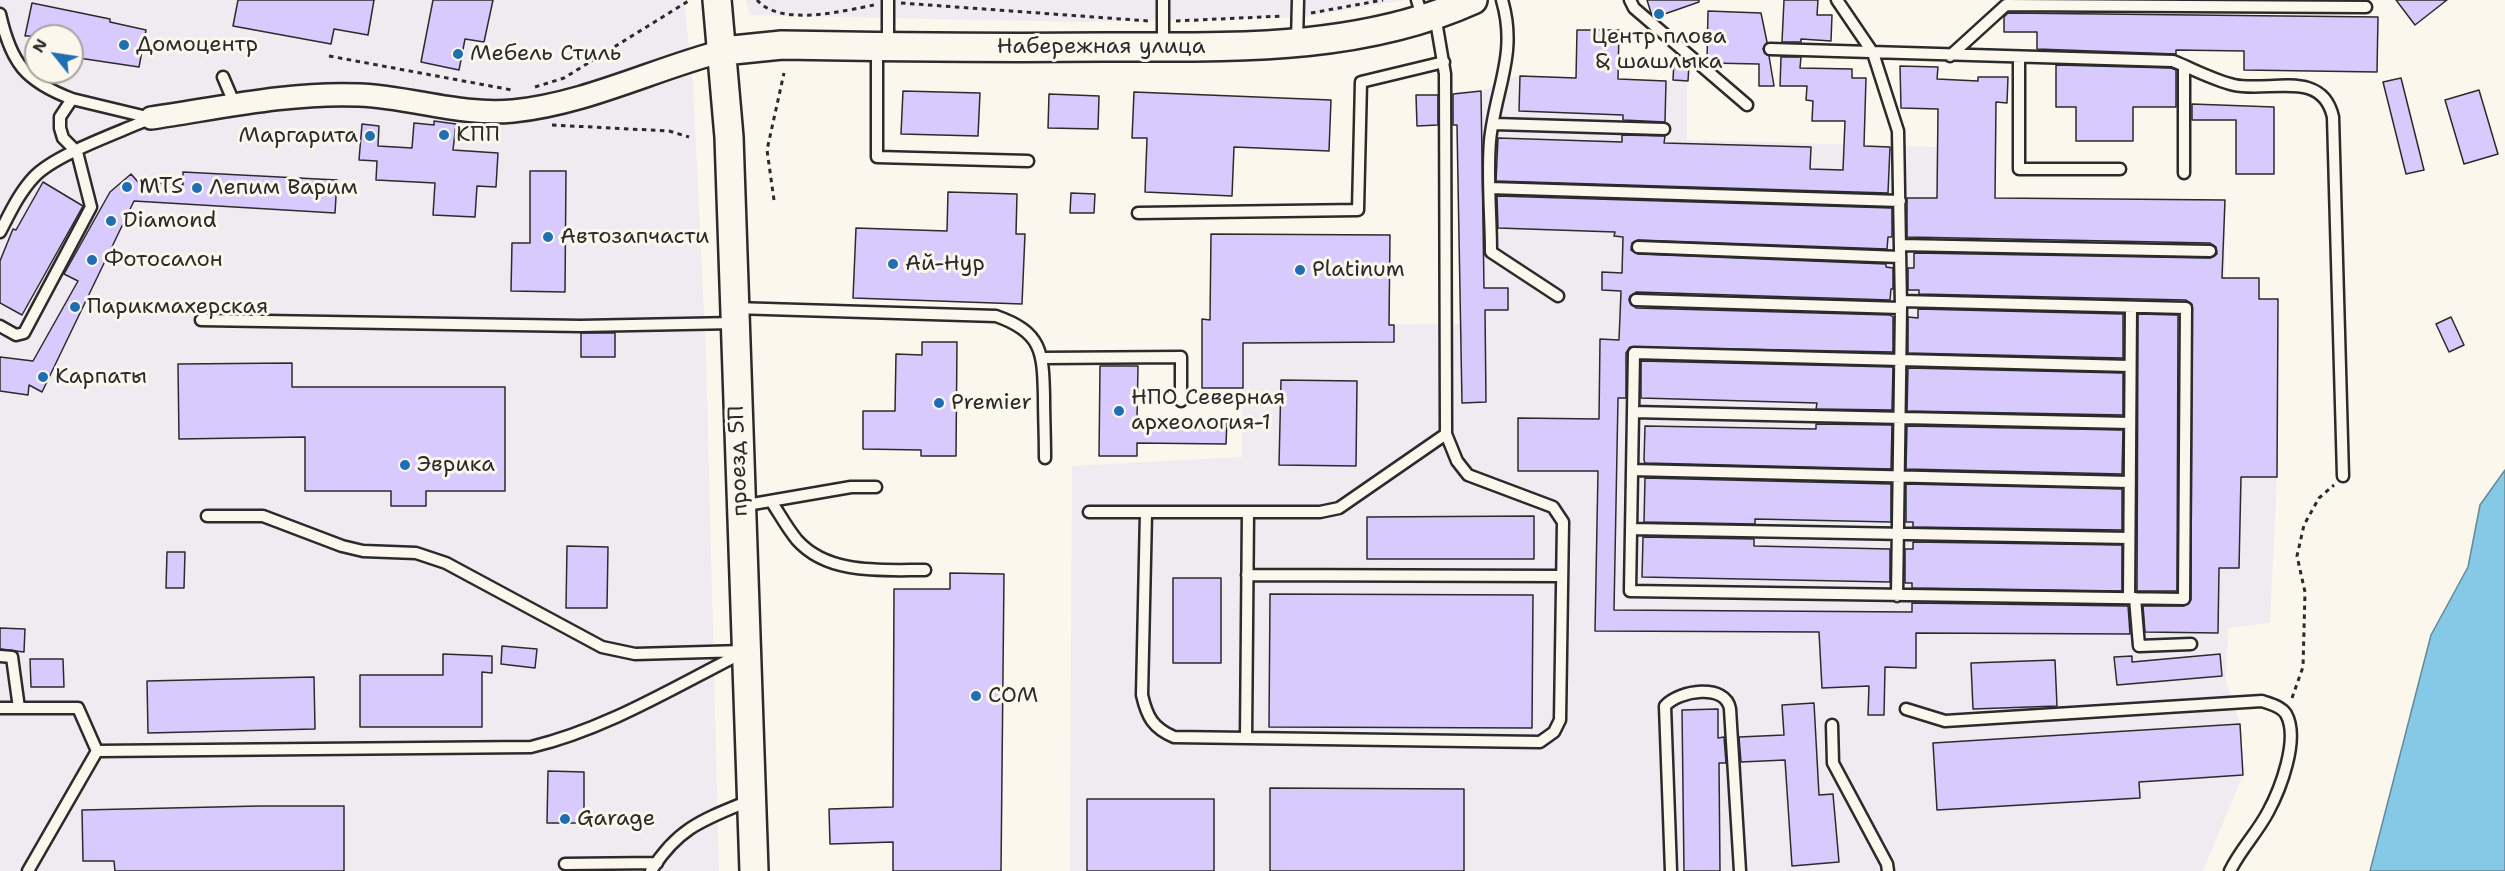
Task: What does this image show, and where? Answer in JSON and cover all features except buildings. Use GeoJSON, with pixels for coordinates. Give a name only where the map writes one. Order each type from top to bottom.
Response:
{"type":"FeatureCollection","features":[{"type":"Feature","properties":{"kind":"street","name":"проезд 5П"},"geometry":{"type":"LineString","coordinates":[[717,0],[723,51],[754,871]]}},
{"type":"Feature","properties":{"kind":"street","name":"Набережная улица"},"geometry":{"type":"LineString","coordinates":[[723,51],[771,45],[882,47],[1163,34],[1297,43],[1378,31],[1425,11],[1473,0]]}},
{"type":"Feature","properties":{"kind":"street"},"geometry":{"type":"LineString","coordinates":[[150,118],[317,96],[360,95],[471,111],[516,111],[597,91],[723,51]]}},
{"type":"Feature","properties":{"kind":"lane"},"geometry":{"type":"LineString","coordinates":[[1162,0],[1163,34]]}},
{"type":"Feature","properties":{"kind":"lane"},"geometry":{"type":"LineString","coordinates":[[1297,43],[1298,0]]}},
{"type":"Feature","properties":{"kind":"lane"},"geometry":{"type":"LineString","coordinates":[[1502,0],[1509,27],[1506,70],[1490,141],[1491,252],[1558,296]]}},
{"type":"Feature","properties":{"kind":"lane"},"geometry":{"type":"LineString","coordinates":[[1630,0],[1634,8],[1747,105]]}},
{"type":"Feature","properties":{"kind":"lane"},"geometry":{"type":"LineString","coordinates":[[1837,0],[1873,53],[1898,131],[1901,305],[1897,596]]}},
{"type":"Feature","properties":{"kind":"lane"},"geometry":{"type":"LineString","coordinates":[[888,1],[882,47],[877,157],[1028,161]]}},
{"type":"Feature","properties":{"kind":"lane"},"geometry":{"type":"LineString","coordinates":[[1950,56],[2006,5],[2366,7]]}},
{"type":"Feature","properties":{"kind":"lane"},"geometry":{"type":"LineString","coordinates":[[1146,513],[1142,695],[1147,714],[1158,730],[1174,737],[1540,742],[1554,732],[1560,720],[1563,522],[1553,507],[1468,475],[1457,461],[1446,434],[1444,62],[1425,11]]}},
{"type":"Feature","properties":{"kind":"lane"},"geometry":{"type":"LineString","coordinates":[[0,14],[6,42],[23,71],[35,82],[72,99],[150,118]]}},
{"type":"Feature","properties":{"kind":"lane"},"geometry":{"type":"LineString","coordinates":[[1770,49],[2173,61],[2235,85],[2307,87],[2320,93],[2330,104],[2333,117],[2343,476]]}},
{"type":"Feature","properties":{"kind":"lane"},"geometry":{"type":"LineString","coordinates":[[2019,58],[2019,169],[2120,169]]}},
{"type":"Feature","properties":{"kind":"lane"},"geometry":{"type":"LineString","coordinates":[[1138,213],[1358,210],[1361,82],[1444,62]]}},
{"type":"Feature","properties":{"kind":"lane"},"geometry":{"type":"LineString","coordinates":[[2184,66],[2184,173]]}},
{"type":"Feature","properties":{"kind":"lane"},"geometry":{"type":"LineString","coordinates":[[223,77],[236,106]]}},
{"type":"Feature","properties":{"kind":"lane"},"geometry":{"type":"LineString","coordinates":[[0,326],[16,335],[24,333],[92,207],[77,152],[63,138],[60,128],[60,117],[72,99]]}},
{"type":"Feature","properties":{"kind":"lane"},"geometry":{"type":"LineString","coordinates":[[0,232],[22,193],[36,175],[52,163],[150,118]]}},
{"type":"Feature","properties":{"kind":"lane"},"geometry":{"type":"LineString","coordinates":[[1494,124],[1664,129]]}},
{"type":"Feature","properties":{"kind":"lane"},"geometry":{"type":"LineString","coordinates":[[1491,188],[1900,201]]}},
{"type":"Feature","properties":{"kind":"lane"},"geometry":{"type":"LineString","coordinates":[[1900,245],[2210,251]]}},
{"type":"Feature","properties":{"kind":"lane"},"geometry":{"type":"LineString","coordinates":[[1638,247],[1900,257]]}},
{"type":"Feature","properties":{"kind":"lane"},"geometry":{"type":"LineString","coordinates":[[1636,300],[2186,308],[2184,598],[1630,591],[1634,353],[2130,366]]}},
{"type":"Feature","properties":{"kind":"lane"},"geometry":{"type":"LineString","coordinates":[[2131,307],[2129,538],[2132,598],[2139,646],[2191,644]]}},
{"type":"Feature","properties":{"kind":"lane"},"geometry":{"type":"LineString","coordinates":[[201,320],[581,326],[734,315],[996,316],[1016,323],[1034,339],[1043,358],[1045,458]]}},
{"type":"Feature","properties":{"kind":"lane"},"geometry":{"type":"LineString","coordinates":[[1043,358],[1181,357],[1181,401]]}},
{"type":"Feature","properties":{"kind":"lane"},"geometry":{"type":"LineString","coordinates":[[1633,412],[2130,423]]}},
{"type":"Feature","properties":{"kind":"lane"},"geometry":{"type":"LineString","coordinates":[[1089,512],[1320,512],[1339,508],[1446,434]]}},
{"type":"Feature","properties":{"kind":"lane"},"geometry":{"type":"LineString","coordinates":[[1632,470],[2130,482]]}},
{"type":"Feature","properties":{"kind":"lane"},"geometry":{"type":"LineString","coordinates":[[741,506],[851,487],[876,487]]}},
{"type":"Feature","properties":{"kind":"lane"},"geometry":{"type":"LineString","coordinates":[[771,501],[798,541],[827,561],[859,569],[925,570]]}},
{"type":"Feature","properties":{"kind":"lane"},"geometry":{"type":"LineString","coordinates":[[1246,738],[1248,512]]}},
{"type":"Feature","properties":{"kind":"lane"},"geometry":{"type":"LineString","coordinates":[[207,516],[263,516],[342,546],[363,550],[416,553],[446,563],[602,646],[635,654],[746,651]]}},
{"type":"Feature","properties":{"kind":"lane"},"geometry":{"type":"LineString","coordinates":[[1631,529],[2129,538]]}},
{"type":"Feature","properties":{"kind":"lane"},"geometry":{"type":"LineString","coordinates":[[1247,575],[1562,576]]}},
{"type":"Feature","properties":{"kind":"lane"},"geometry":{"type":"LineString","coordinates":[[97,751],[531,747],[560,740],[616,717],[746,651]]}},
{"type":"Feature","properties":{"kind":"lane"},"geometry":{"type":"LineString","coordinates":[[0,656],[12,657],[19,708]]}},
{"type":"Feature","properties":{"kind":"lane"},"geometry":{"type":"LineString","coordinates":[[1671,871],[1665,706],[1680,695],[1716,693],[1723,695],[1729,701],[1740,871]]}},
{"type":"Feature","properties":{"kind":"lane"},"geometry":{"type":"LineString","coordinates":[[1906,708],[1945,721],[2262,701],[2275,705],[2286,714],[2289,730],[2289,763],[2268,812],[2230,871]]}},
{"type":"Feature","properties":{"kind":"lane"},"geometry":{"type":"LineString","coordinates":[[0,708],[78,708],[97,751]]}},
{"type":"Feature","properties":{"kind":"lane"},"geometry":{"type":"LineString","coordinates":[[1832,725],[1833,763],[1887,864],[1888,871]]}},
{"type":"Feature","properties":{"kind":"lane"},"geometry":{"type":"LineString","coordinates":[[28,871],[97,751]]}},
{"type":"Feature","properties":{"kind":"lane"},"geometry":{"type":"LineString","coordinates":[[565,864],[654,867],[675,838],[707,818],[751,800]]}},
{"type":"Feature","properties":{"kind":"path"},"geometry":{"type":"LineString","coordinates":[[530,88],[564,78],[690,0]]}},
{"type":"Feature","properties":{"kind":"path"},"geometry":{"type":"LineString","coordinates":[[757,0],[776,10],[796,15],[820,15],[888,1],[1163,34],[1298,15],[1383,0]]}},
{"type":"Feature","properties":{"kind":"path"},"geometry":{"type":"LineString","coordinates":[[329,56],[518,92]]}},
{"type":"Feature","properties":{"kind":"path"},"geometry":{"type":"LineString","coordinates":[[774,200],[767,150],[784,73]]}},
{"type":"Feature","properties":{"kind":"path"},"geometry":{"type":"LineString","coordinates":[[543,124],[669,132],[689,137]]}},
{"type":"Feature","properties":{"kind":"path"},"geometry":{"type":"LineString","coordinates":[[2286,714],[2303,667],[2305,592],[2297,556],[2304,525],[2319,498],[2343,476]]}},
{"type":"Feature","properties":{"kind":"shaded area"},"geometry":{"type":"Polygon","coordinates":[[[0,0],[684,0],[693,85],[706,355],[719,871],[0,871],[0,0]]]}},
{"type":"Feature","properties":{"kind":"shaded area"},"geometry":{"type":"Polygon","coordinates":[[[746,0],[1404,0],[1305,17],[1082,22],[750,15],[746,0]]]}},
{"type":"Feature","properties":{"kind":"shaded area"},"geometry":{"type":"Polygon","coordinates":[[[1520,75],[1687,81],[1687,140],[1937,147],[1938,104],[1961,198],[2225,200],[2224,477],[2277,477],[2270,623],[2228,628],[2226,680],[2240,724],[2243,775],[2203,871],[1070,871],[1072,466],[1242,457],[1243,326],[1460,324],[1456,92],[1481,91],[1520,75]]]}},
{"type":"Feature","properties":{"kind":"water"},"geometry":{"type":"Polygon","coordinates":[[[2505,470],[2505,871],[2370,871],[2431,635],[2468,567],[2480,505],[2505,470]]]}},
{"type":"Feature","properties":{"kind":"place","name":"Центр плова & шашлыка"},"geometry":{"type":"Point","coordinates":[1659,14]}},
{"type":"Feature","properties":{"kind":"place","name":"Домоцентр"},"geometry":{"type":"Point","coordinates":[124,45]}},
{"type":"Feature","properties":{"kind":"place","name":"Мебель Стиль"},"geometry":{"type":"Point","coordinates":[458,54]}},
{"type":"Feature","properties":{"kind":"place","name":"КПП"},"geometry":{"type":"Point","coordinates":[444,135]}},
{"type":"Feature","properties":{"kind":"place","name":"Маргарита"},"geometry":{"type":"Point","coordinates":[370,136]}},
{"type":"Feature","properties":{"kind":"place","name":"MTS"},"geometry":{"type":"Point","coordinates":[127,187]}},
{"type":"Feature","properties":{"kind":"place","name":"Лепим Варим"},"geometry":{"type":"Point","coordinates":[197,188]}},
{"type":"Feature","properties":{"kind":"place","name":"Diamond"},"geometry":{"type":"Point","coordinates":[111,221]}},
{"type":"Feature","properties":{"kind":"place","name":"Автозапчасти"},"geometry":{"type":"Point","coordinates":[548,237]}},
{"type":"Feature","properties":{"kind":"place","name":"Фотосалон"},"geometry":{"type":"Point","coordinates":[92,260]}},
{"type":"Feature","properties":{"kind":"place","name":"Ай-Нур"},"geometry":{"type":"Point","coordinates":[893,264]}},
{"type":"Feature","properties":{"kind":"place","name":"Platinum"},"geometry":{"type":"Point","coordinates":[1300,270]}},
{"type":"Feature","properties":{"kind":"place","name":"Парикмахерская"},"geometry":{"type":"Point","coordinates":[75,307]}},
{"type":"Feature","properties":{"kind":"place","name":"Карпаты"},"geometry":{"type":"Point","coordinates":[43,377]}},
{"type":"Feature","properties":{"kind":"place","name":"Premier"},"geometry":{"type":"Point","coordinates":[939,403]}},
{"type":"Feature","properties":{"kind":"place","name":"НПО Северная археология-1"},"geometry":{"type":"Point","coordinates":[1119,411]}},
{"type":"Feature","properties":{"kind":"place","name":"Эврика"},"geometry":{"type":"Point","coordinates":[405,465]}},
{"type":"Feature","properties":{"kind":"place","name":"СОМ"},"geometry":{"type":"Point","coordinates":[976,696]}},
{"type":"Feature","properties":{"kind":"place","name":"Garage"},"geometry":{"type":"Point","coordinates":[565,819]}}]}
